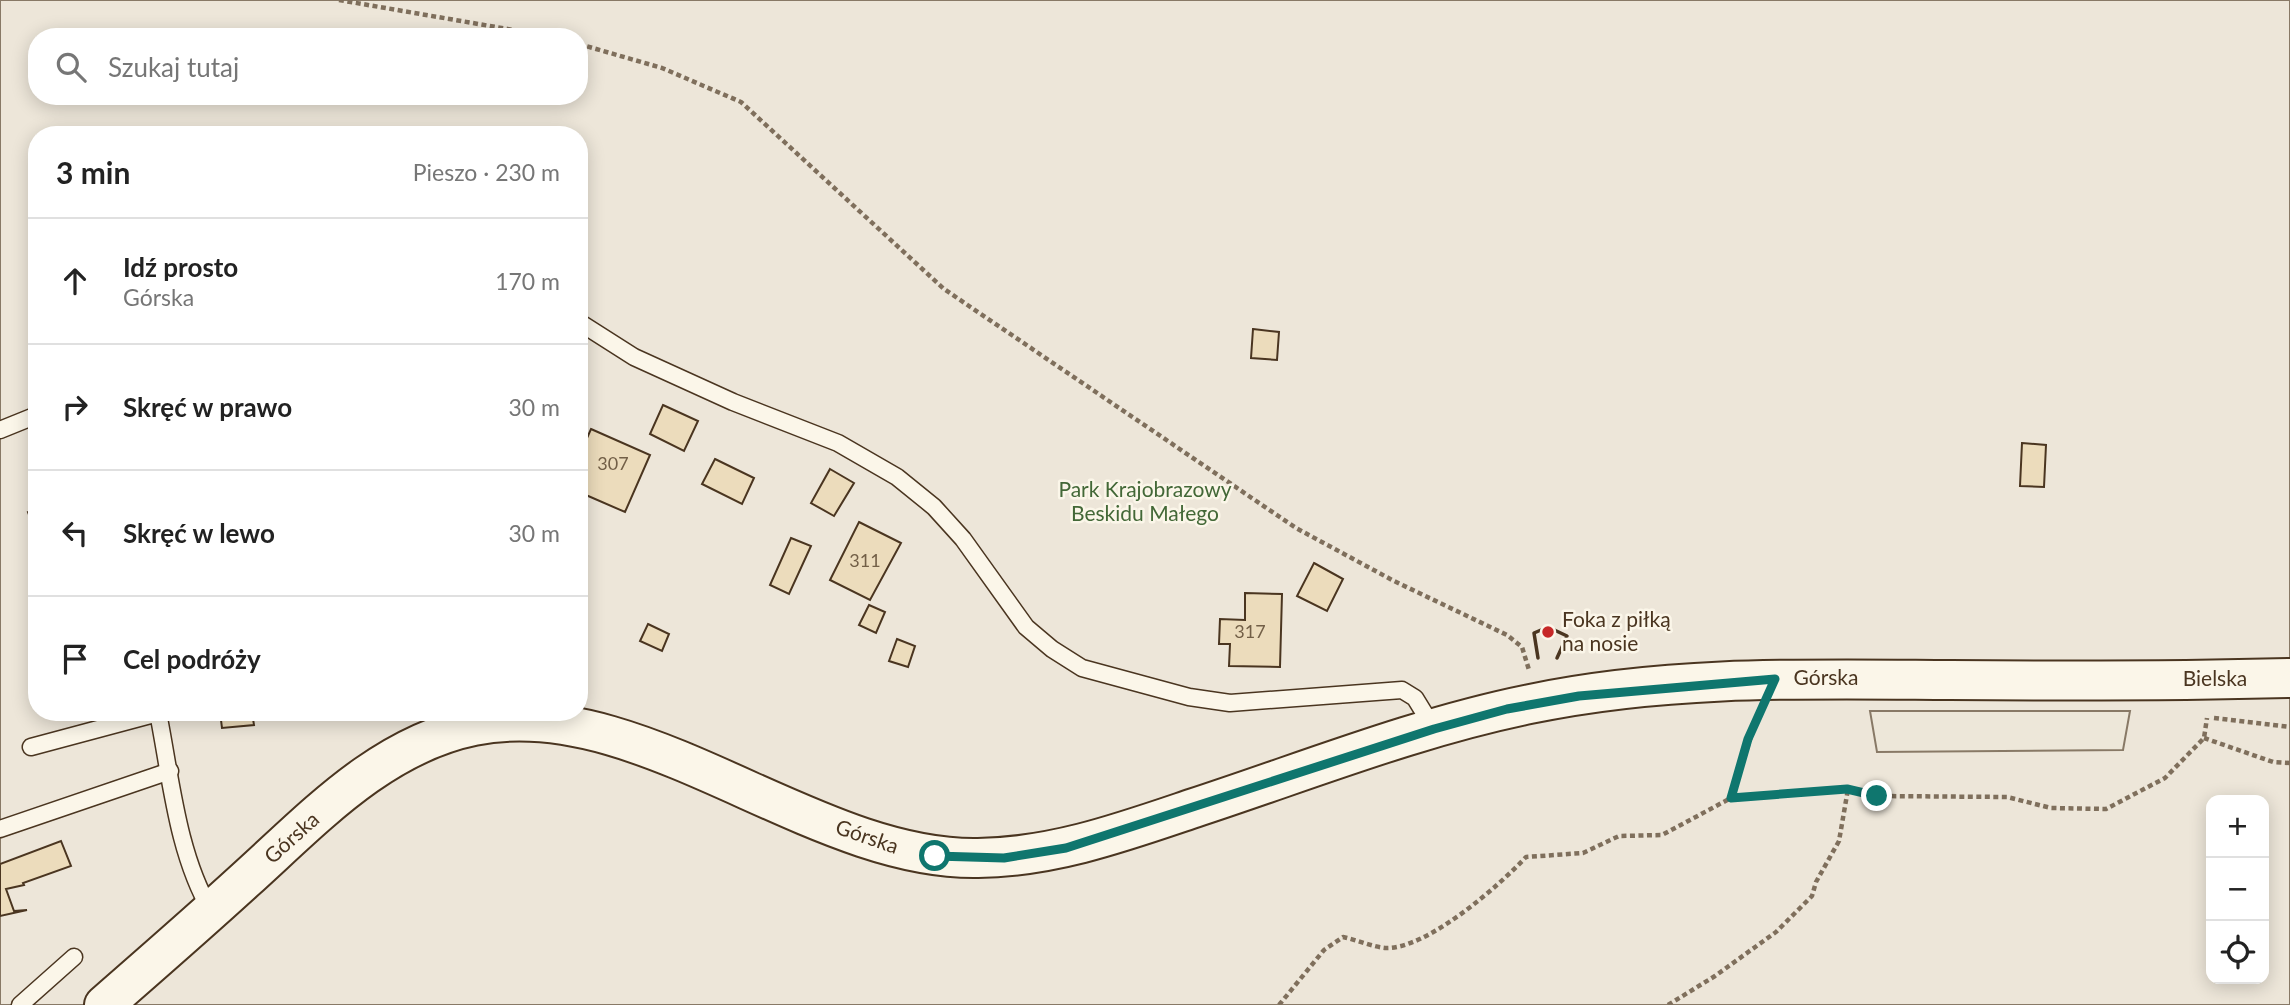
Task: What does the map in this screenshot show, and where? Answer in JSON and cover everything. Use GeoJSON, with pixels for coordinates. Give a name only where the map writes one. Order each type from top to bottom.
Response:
{"type":"FeatureCollection","features":[{"type":"Feature","properties":{"kind":"street","name":"Bielska"},"geometry":{"type":"LineString","coordinates":[[2141,680],[2290,678]]}},
{"type":"Feature","properties":{"kind":"street","name":"Górska"},"geometry":{"type":"LineString","coordinates":[[104,1005],[361,778],[418,745],[476,725],[532,723],[565,726],[597,734],[659,753],[866,839],[935,856],[968,859],[1035,855],[1077,845],[1434,729],[1533,703],[1671,686],[1775,679],[2141,680]]}},
{"type":"Feature","properties":{"kind":"lane"},"geometry":{"type":"LineString","coordinates":[[588,327],[634,357],[733,402],[838,443],[897,477],[934,506],[963,539],[1026,627],[1052,649],[1082,668],[1189,697],[1230,704],[1402,690],[1415,698],[1434,729]]}},
{"type":"Feature","properties":{"kind":"lane"},"geometry":{"type":"LineString","coordinates":[[0,430],[28,419]]}},
{"type":"Feature","properties":{"kind":"lane"},"geometry":{"type":"LineString","coordinates":[[32,747],[128,721]]}},
{"type":"Feature","properties":{"kind":"lane"},"geometry":{"type":"LineString","coordinates":[[160,721],[197,887],[211,911]]}},
{"type":"Feature","properties":{"kind":"lane"},"geometry":{"type":"LineString","coordinates":[[0,829],[170,771]]}},
{"type":"Feature","properties":{"kind":"lane"},"geometry":{"type":"LineString","coordinates":[[20,1005],[74,957]]}},
{"type":"Feature","properties":{"kind":"path"},"geometry":{"type":"LineString","coordinates":[[339,0],[502,28]]}},
{"type":"Feature","properties":{"kind":"path"},"geometry":{"type":"LineString","coordinates":[[588,47],[663,68],[741,102],[944,289],[1296,528],[1394,581],[1507,635],[1522,647],[1526,657],[1533,703]]}},
{"type":"Feature","properties":{"kind":"path"},"geometry":{"type":"LineString","coordinates":[[1731,798],[1748,739],[1775,679]]}},
{"type":"Feature","properties":{"kind":"path"},"geometry":{"type":"LineString","coordinates":[[1279,1005],[1324,950],[1343,937],[1385,948],[1415,943],[1506,878],[1526,857],[1583,853],[1619,836],[1662,835],[1731,798],[1847,789],[1877,796],[2007,797],[2051,808],[2106,809],[2165,778],[2204,738],[2207,718]]}},
{"type":"Feature","properties":{"kind":"path"},"geometry":{"type":"LineString","coordinates":[[2204,738],[2273,762],[2290,763]]}},
{"type":"Feature","properties":{"kind":"path"},"geometry":{"type":"LineString","coordinates":[[1668,1005],[1715,976],[1776,932],[1812,896],[1816,882],[1839,841],[1847,789]]}},
{"type":"Feature","properties":{"kind":"green space","name":"Park Krajobrazowy Beskidu Małego"},"geometry":{"type":"Polygon","coordinates":[[[0,0],[2290,0],[2290,1005],[0,1005],[0,0]]]}},
{"type":"Feature","properties":{"kind":"shaded area"},"geometry":{"type":"Polygon","coordinates":[[[1870,711],[2130,711],[2123,750],[1877,752],[1870,711]]]}},
{"type":"Feature","properties":{"kind":"building"},"geometry":{"type":"Polygon","coordinates":[[[1253,329],[1279,332],[1277,360],[1251,358],[1253,329]]]}},
{"type":"Feature","properties":{"kind":"building"},"geometry":{"type":"Polygon","coordinates":[[[663,405],[698,421],[684,451],[650,434],[663,405]]]}},
{"type":"Feature","properties":{"kind":"building"},"geometry":{"type":"Polygon","coordinates":[[[591,429],[650,455],[625,512],[588,496],[588,436],[591,429]]]}},
{"type":"Feature","properties":{"kind":"building"},"geometry":{"type":"Polygon","coordinates":[[[2022,443],[2046,445],[2044,487],[2020,486],[2022,443]]]}},
{"type":"Feature","properties":{"kind":"building"},"geometry":{"type":"Polygon","coordinates":[[[715,459],[754,478],[742,504],[702,484],[715,459]]]}},
{"type":"Feature","properties":{"kind":"building"},"geometry":{"type":"Polygon","coordinates":[[[830,469],[854,483],[834,516],[811,503],[830,469]]]}},
{"type":"Feature","properties":{"kind":"building"},"geometry":{"type":"Polygon","coordinates":[[[859,522],[901,543],[870,600],[830,580],[859,522]]]}},
{"type":"Feature","properties":{"kind":"building"},"geometry":{"type":"Polygon","coordinates":[[[791,538],[811,546],[789,594],[770,585],[791,538]]]}},
{"type":"Feature","properties":{"kind":"building"},"geometry":{"type":"Polygon","coordinates":[[[1314,563],[1343,579],[1327,611],[1297,596],[1314,563]]]}},
{"type":"Feature","properties":{"kind":"building"},"geometry":{"type":"Polygon","coordinates":[[[1245,593],[1282,594],[1280,667],[1229,666],[1230,644],[1219,644],[1220,619],[1245,620],[1245,593]]]}},
{"type":"Feature","properties":{"kind":"building"},"geometry":{"type":"Polygon","coordinates":[[[869,605],[885,612],[876,633],[859,625],[869,605]]]}},
{"type":"Feature","properties":{"kind":"building"},"geometry":{"type":"Polygon","coordinates":[[[648,624],[669,634],[662,651],[640,641],[648,624]]]}},
{"type":"Feature","properties":{"kind":"building"},"geometry":{"type":"Polygon","coordinates":[[[897,639],[915,646],[908,667],[889,661],[897,639]]]}},
{"type":"Feature","properties":{"kind":"building"},"geometry":{"type":"Polygon","coordinates":[[[221,721],[253,721],[254,725],[222,728],[221,721]]]}},
{"type":"Feature","properties":{"kind":"building"},"geometry":{"type":"Polygon","coordinates":[[[61,841],[71,866],[23,883],[24,885],[6,889],[14,911],[27,910],[0,916],[0,864],[61,841]]]}},
{"type":"Feature","properties":{"kind":"wall"},"geometry":{"type":"LineString","coordinates":[[1538,658],[1534,633],[1548,627],[1567,636],[1557,658]]}},
{"type":"Feature","properties":{"kind":"place","name":"Foka z piłką na nosie"},"geometry":{"type":"Point","coordinates":[1548,632]}},
{"type":"Feature","properties":{"kind":"route"},"geometry":{"type":"LineString","coordinates":[[935,856],[1004,858],[1066,848],[1434,729],[1533,703],[1735,680],[1775,679],[1748,739],[1731,798],[1847,789],[1877,796]]}}]}
